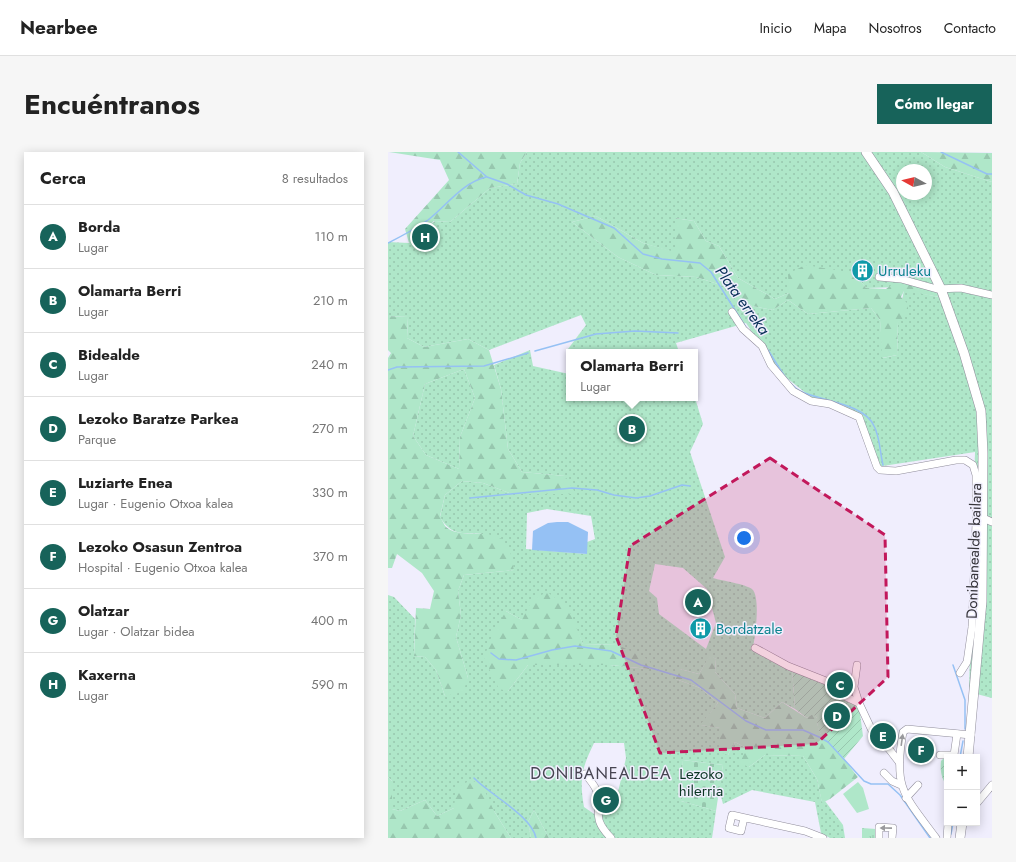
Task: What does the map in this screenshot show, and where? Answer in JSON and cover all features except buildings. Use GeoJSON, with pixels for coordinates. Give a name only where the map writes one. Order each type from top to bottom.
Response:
{"type":"FeatureCollection","features":[{"type":"Feature","properties":{"kind":"main road"},"geometry":{"type":"LineString","coordinates":[[866,152],[892,192],[941,289],[964,353],[981,411],[983,518],[982,601],[968,754]]}},
{"type":"Feature","properties":{"kind":"main road"},"geometry":{"type":"LineString","coordinates":[[960,838],[962,826]]}},
{"type":"Feature","properties":{"kind":"street"},"geometry":{"type":"LineString","coordinates":[[879,277],[896,278],[941,289],[960,288],[992,296]]}},
{"type":"Feature","properties":{"kind":"street","name":"Donibanealde bailara"},"geometry":{"type":"LineString","coordinates":[[732,312],[743,329],[762,346],[770,365],[793,391],[811,401],[830,404],[859,417],[877,467],[880,470],[896,470],[956,460],[965,460],[973,466],[976,475],[976,522],[972,627],[967,662],[960,673]]}},
{"type":"Feature","properties":{"kind":"street"},"geometry":{"type":"LineString","coordinates":[[983,518],[992,522]]}},
{"type":"Feature","properties":{"kind":"street"},"geometry":{"type":"LineString","coordinates":[[755,648],[788,666],[826,681],[844,696],[859,704]]}},
{"type":"Feature","properties":{"kind":"street"},"geometry":{"type":"LineString","coordinates":[[857,665],[854,687],[859,704],[875,737],[889,749],[899,762]]}},
{"type":"Feature","properties":{"kind":"street"},"geometry":{"type":"LineString","coordinates":[[936,838],[906,798],[901,785],[899,762],[903,732],[910,729],[971,735]]}},
{"type":"Feature","properties":{"kind":"street"},"geometry":{"type":"LineString","coordinates":[[940,755],[954,755],[957,734]]}},
{"type":"Feature","properties":{"kind":"street"},"geometry":{"type":"LineString","coordinates":[[884,773],[892,781],[901,785]]}},
{"type":"Feature","properties":{"kind":"street"},"geometry":{"type":"LineString","coordinates":[[585,774],[597,792],[597,810],[601,828],[611,838]]}},
{"type":"Feature","properties":{"kind":"street"},"geometry":{"type":"LineString","coordinates":[[906,798],[918,784]]}},
{"type":"Feature","properties":{"kind":"street"},"geometry":{"type":"LineString","coordinates":[[980,799],[992,785]]}},
{"type":"Feature","properties":{"kind":"street"},"geometry":{"type":"LineString","coordinates":[[744,818],[805,831],[823,838]]}},
{"type":"Feature","properties":{"kind":"street"},"geometry":{"type":"LineString","coordinates":[[947,838],[948,826]]}},
{"type":"Feature","properties":{"kind":"street"},"geometry":{"type":"LineString","coordinates":[[879,838],[879,828],[893,828],[892,838]]}},
{"type":"Feature","properties":{"kind":"highlighted area"},"geometry":{"type":"Polygon","coordinates":[[[770,458],[885,535],[888,677],[816,744],[660,753],[616,636],[630,546],[770,458]]]}},
{"type":"Feature","properties":{"kind":"green space"},"geometry":{"type":"Polygon","coordinates":[[[389,152],[527,152],[520,163],[517,184],[490,188],[450,222],[434,221],[409,243],[405,229],[449,180],[440,160],[389,152]]]}},
{"type":"Feature","properties":{"kind":"green space"},"geometry":{"type":"Polygon","coordinates":[[[527,152],[921,152],[945,167],[992,182],[992,698],[969,692],[975,452],[876,467],[859,417],[842,404],[812,398],[778,371],[746,323],[676,343],[678,349],[568,349],[586,325],[581,315],[489,350],[468,339],[424,347],[407,338],[408,317],[388,316],[388,242],[409,243],[435,221],[450,222],[490,188],[517,184],[520,163],[527,152]],[[596,216],[572,222],[618,257],[656,275],[696,277],[724,286],[752,306],[773,310],[788,300],[808,314],[871,308],[880,320],[883,358],[897,355],[898,322],[904,290],[939,297],[937,286],[866,288],[854,273],[789,293],[775,299],[738,278],[719,246],[706,241],[694,221],[675,218],[676,253],[643,243],[596,216]]]}},
{"type":"Feature","properties":{"kind":"green space"},"geometry":{"type":"Polygon","coordinates":[[[921,152],[992,153],[992,182],[945,167],[921,152]]]}},
{"type":"Feature","properties":{"kind":"green space"},"geometry":{"type":"Polygon","coordinates":[[[596,216],[643,243],[675,252],[675,218],[694,221],[706,241],[719,246],[738,278],[775,299],[789,293],[788,274],[805,265],[854,273],[866,288],[886,289],[902,277],[937,286],[940,297],[904,291],[901,297],[908,304],[908,315],[898,322],[897,355],[882,358],[880,320],[871,308],[808,314],[788,300],[773,310],[752,306],[724,286],[696,277],[656,275],[618,257],[572,222],[596,216]]]}},
{"type":"Feature","properties":{"kind":"green space"},"geometry":{"type":"Polygon","coordinates":[[[388,316],[408,317],[407,338],[424,347],[468,339],[489,350],[501,389],[508,449],[522,472],[565,476],[576,494],[512,494],[483,483],[462,481],[445,495],[440,516],[446,527],[453,531],[462,533],[489,535],[504,541],[511,554],[514,570],[464,575],[458,591],[461,615],[456,637],[468,678],[463,692],[445,696],[436,670],[425,657],[414,656],[416,608],[430,609],[434,591],[422,573],[397,554],[392,568],[388,568],[388,358],[391,353],[388,350],[388,316]],[[464,369],[425,384],[413,436],[426,455],[459,469],[460,437],[475,398],[464,369]]]}},
{"type":"Feature","properties":{"kind":"green space"},"geometry":{"type":"Polygon","coordinates":[[[530,350],[533,366],[566,373],[566,401],[696,401],[703,424],[690,452],[725,557],[713,578],[749,587],[755,593],[757,608],[753,648],[792,669],[795,709],[782,702],[765,718],[737,708],[735,694],[715,672],[716,659],[710,656],[699,674],[680,669],[676,679],[700,688],[718,703],[701,725],[721,728],[728,755],[735,742],[746,748],[749,767],[765,755],[803,756],[817,779],[822,802],[825,801],[843,825],[845,838],[830,838],[821,833],[815,802],[752,790],[723,804],[719,789],[723,765],[683,760],[681,801],[716,811],[712,838],[549,838],[534,810],[528,822],[531,838],[511,838],[494,811],[454,808],[437,816],[425,800],[400,811],[392,809],[392,781],[388,777],[388,595],[394,597],[415,619],[414,656],[425,657],[436,670],[445,696],[468,678],[456,637],[461,615],[458,591],[464,575],[514,570],[483,534],[458,532],[449,528],[444,523],[440,517],[445,495],[462,481],[483,483],[512,494],[565,476],[522,472],[508,449],[501,389],[494,365],[530,350]],[[547,509],[527,513],[526,549],[587,554],[587,542],[595,539],[591,516],[547,509]],[[655,564],[649,591],[657,598],[659,614],[706,649],[716,623],[707,589],[683,568],[655,564]],[[506,611],[508,691],[528,665],[610,665],[648,669],[618,645],[583,644],[577,631],[522,620],[506,611]],[[594,743],[584,767],[582,788],[584,807],[600,818],[618,792],[626,758],[624,743],[594,743]]]}},
{"type":"Feature","properties":{"kind":"green space"},"geometry":{"type":"Polygon","coordinates":[[[464,369],[475,398],[460,437],[459,469],[426,455],[413,436],[425,384],[464,369]]]}},
{"type":"Feature","properties":{"kind":"green space"},"geometry":{"type":"Polygon","coordinates":[[[547,592],[568,607],[583,644],[618,645],[649,660],[652,666],[649,669],[610,665],[528,665],[508,691],[499,689],[484,658],[492,635],[506,611],[522,620],[532,600],[547,592]]]}},
{"type":"Feature","properties":{"kind":"green space"},"geometry":{"type":"Polygon","coordinates":[[[710,655],[716,659],[715,672],[735,694],[737,708],[765,718],[782,702],[807,718],[813,713],[817,718],[817,724],[821,734],[840,754],[858,777],[830,799],[822,803],[817,779],[803,756],[765,755],[749,767],[740,763],[746,748],[735,742],[728,755],[719,752],[720,728],[700,725],[718,703],[700,688],[676,679],[673,672],[680,669],[699,674],[710,655]]]}},
{"type":"Feature","properties":{"kind":"green space"},"geometry":{"type":"Polygon","coordinates":[[[792,669],[817,677],[859,706],[863,736],[844,759],[822,736],[817,725],[817,718],[813,714],[807,718],[795,709],[792,669]]]}},
{"type":"Feature","properties":{"kind":"green space"},"geometry":{"type":"Polygon","coordinates":[[[944,759],[944,781],[941,771],[941,761],[944,759]]]}},
{"type":"Feature","properties":{"kind":"green space","name":"Lezoko hilerria"},"geometry":{"type":"Polygon","coordinates":[[[683,760],[723,765],[716,811],[681,801],[683,760]]]}},
{"type":"Feature","properties":{"kind":"green space"},"geometry":{"type":"Polygon","coordinates":[[[388,777],[392,781],[392,809],[400,811],[425,800],[437,816],[454,808],[456,788],[471,780],[482,785],[494,811],[511,838],[388,838],[388,777]]]}},
{"type":"Feature","properties":{"kind":"green space"},"geometry":{"type":"Polygon","coordinates":[[[858,782],[863,788],[869,809],[857,813],[843,794],[858,782]]]}},
{"type":"Feature","properties":{"kind":"green space"},"geometry":{"type":"Polygon","coordinates":[[[534,810],[549,838],[531,838],[528,822],[534,810]]]}},
{"type":"Feature","properties":{"kind":"green space"},"geometry":{"type":"Polygon","coordinates":[[[862,828],[876,829],[875,838],[862,838],[862,828]]]}},
{"type":"Feature","properties":{"kind":"water"},"geometry":{"type":"Polygon","coordinates":[[[568,522],[588,532],[587,554],[532,550],[533,531],[548,523],[568,522]]]}},
{"type":"Feature","properties":{"kind":"waterway","name":"Plata erreka"},"geometry":{"type":"LineString","coordinates":[[458,152],[487,177],[507,184],[526,195],[558,204],[614,228],[643,254],[662,259],[700,263],[711,272],[747,329]]}},
{"type":"Feature","properties":{"kind":"waterway"},"geometry":{"type":"LineString","coordinates":[[941,152],[987,174],[992,174]]}},
{"type":"Feature","properties":{"kind":"waterway"},"geometry":{"type":"LineString","coordinates":[[388,243],[428,220],[469,184],[486,177]]}},
{"type":"Feature","properties":{"kind":"waterway"},"geometry":{"type":"LineString","coordinates":[[535,351],[596,334],[635,331],[678,333]]}},
{"type":"Feature","properties":{"kind":"waterway","name":"Plata erreka"},"geometry":{"type":"LineString","coordinates":[[768,350],[786,378],[795,388],[800,391],[851,407],[869,418],[878,435],[883,465]]}},
{"type":"Feature","properties":{"kind":"waterway"},"geometry":{"type":"LineString","coordinates":[[388,370],[397,367],[484,366],[528,353]]}},
{"type":"Feature","properties":{"kind":"waterway"},"geometry":{"type":"LineString","coordinates":[[470,498],[572,488],[597,490],[614,495],[636,498],[650,496],[682,485],[690,486]]}},
{"type":"Feature","properties":{"kind":"waterway"},"geometry":{"type":"LineString","coordinates":[[491,653],[499,659],[516,660],[552,650],[575,646],[611,651],[641,665],[691,680],[746,721],[766,730],[803,730],[828,742],[864,781],[871,784],[888,784],[900,795],[930,838]]}},
{"type":"Feature","properties":{"kind":"waterway"},"geometry":{"type":"LineString","coordinates":[[953,665],[965,700],[965,729]]}},
{"type":"Feature","properties":{"kind":"waterway"},"geometry":{"type":"LineString","coordinates":[[961,754],[963,741]]}},
{"type":"Feature","properties":{"kind":"waterway"},"geometry":{"type":"LineString","coordinates":[[474,778],[519,814],[533,830],[536,838]]}},
{"type":"Feature","properties":{"kind":"waterway"},"geometry":{"type":"LineString","coordinates":[[951,834],[952,826]]}},
{"type":"Feature","properties":{"kind":"place","name":"Kaxerna"},"geometry":{"type":"Point","coordinates":[425,237]}},
{"type":"Feature","properties":{"kind":"place","name":"Urruleku"},"geometry":{"type":"Point","coordinates":[863,271]}},
{"type":"Feature","properties":{"kind":"place","name":"Olamarta Berri"},"geometry":{"type":"Point","coordinates":[632,429]}},
{"type":"Feature","properties":{"kind":"place","name":"Borda"},"geometry":{"type":"Point","coordinates":[698,602]}},
{"type":"Feature","properties":{"kind":"place","name":"Bordatzale"},"geometry":{"type":"Point","coordinates":[700,629]}},
{"type":"Feature","properties":{"kind":"place","name":"Bidealde"},"geometry":{"type":"Point","coordinates":[840,685]}},
{"type":"Feature","properties":{"kind":"place","name":"Lezoko Baratze Parkea"},"geometry":{"type":"Point","coordinates":[837,716]}},
{"type":"Feature","properties":{"kind":"place","name":"Luziarte Enea"},"geometry":{"type":"Point","coordinates":[883,736]}},
{"type":"Feature","properties":{"kind":"place","name":"Lezoko Osasun Zentroa"},"geometry":{"type":"Point","coordinates":[921,750]}},
{"type":"Feature","properties":{"kind":"place","name":"Olatzar"},"geometry":{"type":"Point","coordinates":[606,800]}},
{"type":"Feature","properties":{"kind":"district","name":"DONIBANEALDEA"},"geometry":{"type":"Point","coordinates":[601,773]}}]}
